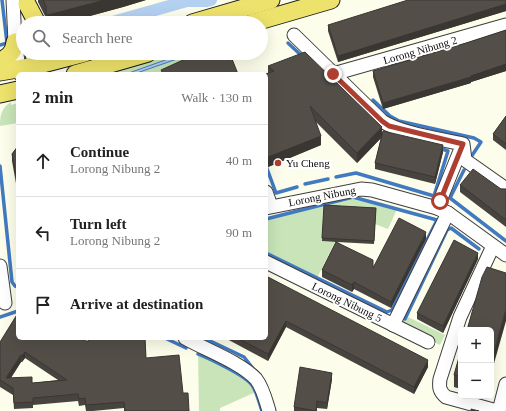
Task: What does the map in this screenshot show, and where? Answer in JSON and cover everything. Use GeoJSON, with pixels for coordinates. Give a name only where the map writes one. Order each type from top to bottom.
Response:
{"type":"FeatureCollection","features":[{"type":"Feature","properties":{"kind":"main road"},"geometry":{"type":"LineString","coordinates":[[268,18],[330,0]]}},
{"type":"Feature","properties":{"kind":"main road"},"geometry":{"type":"LineString","coordinates":[[22,1],[32,16]]}},
{"type":"Feature","properties":{"kind":"main road"},"geometry":{"type":"LineString","coordinates":[[264,1],[257,10],[262,13],[290,12]]}},
{"type":"Feature","properties":{"kind":"main road"},"geometry":{"type":"LineString","coordinates":[[215,16],[264,1]]}},
{"type":"Feature","properties":{"kind":"main road"},"geometry":{"type":"LineString","coordinates":[[0,61],[9,56],[14,50],[15,42]]}},
{"type":"Feature","properties":{"kind":"main road"},"geometry":{"type":"LineString","coordinates":[[0,72],[28,67],[46,60]]}},
{"type":"Feature","properties":{"kind":"main road"},"geometry":{"type":"LineString","coordinates":[[82,72],[124,60]]}},
{"type":"Feature","properties":{"kind":"main road"},"geometry":{"type":"LineString","coordinates":[[0,94],[16,90]]}},
{"type":"Feature","properties":{"kind":"street"},"geometry":{"type":"LineString","coordinates":[[22,1],[26,16]]}},
{"type":"Feature","properties":{"kind":"street"},"geometry":{"type":"LineString","coordinates":[[19,16],[22,1]]}},
{"type":"Feature","properties":{"kind":"street","name":"Lorong Nibung 2"},"geometry":{"type":"LineString","coordinates":[[333,74],[506,25]]}},
{"type":"Feature","properties":{"kind":"street"},"geometry":{"type":"LineString","coordinates":[[294,35],[382,121],[389,126],[464,151],[506,189]]}},
{"type":"Feature","properties":{"kind":"street"},"geometry":{"type":"LineString","coordinates":[[15,42],[16,36]]}},
{"type":"Feature","properties":{"kind":"street"},"geometry":{"type":"LineString","coordinates":[[393,324],[443,210],[464,151]]}},
{"type":"Feature","properties":{"kind":"street","name":"Lorong Nibung"},"geometry":{"type":"LineString","coordinates":[[269,207],[361,188],[372,190],[443,210],[506,255]]}},
{"type":"Feature","properties":{"kind":"street"},"geometry":{"type":"LineString","coordinates":[[493,246],[460,317],[440,379],[439,388],[441,393],[446,397],[498,411],[506,384]]}},
{"type":"Feature","properties":{"kind":"street","name":"Lorong Nibung 5"},"geometry":{"type":"LineString","coordinates":[[268,263],[428,342]]}},
{"type":"Feature","properties":{"kind":"street"},"geometry":{"type":"LineString","coordinates":[[0,266],[8,302]]}},
{"type":"Feature","properties":{"kind":"street"},"geometry":{"type":"LineString","coordinates":[[189,340],[245,369],[257,380],[264,394],[269,411]]}},
{"type":"Feature","properties":{"kind":"green space"},"geometry":{"type":"Polygon","coordinates":[[[155,60],[165,60],[132,72],[115,72],[155,60]]]}},
{"type":"Feature","properties":{"kind":"green space"},"geometry":{"type":"Polygon","coordinates":[[[174,60],[191,60],[161,72],[140,72],[174,60]]]}},
{"type":"Feature","properties":{"kind":"green space"},"geometry":{"type":"Polygon","coordinates":[[[197,60],[211,60],[199,65],[197,60]]]}},
{"type":"Feature","properties":{"kind":"green space"},"geometry":{"type":"Polygon","coordinates":[[[11,102],[11,105],[16,104],[16,123],[0,126],[2,112],[11,102]]]}},
{"type":"Feature","properties":{"kind":"green space"},"geometry":{"type":"Polygon","coordinates":[[[353,197],[397,209],[388,229],[375,224],[375,212],[322,241],[335,242],[317,278],[268,254],[268,218],[353,197]]]}},
{"type":"Feature","properties":{"kind":"green space"},"geometry":{"type":"Polygon","coordinates":[[[408,317],[445,335],[440,345],[403,327],[402,324],[404,319],[406,320],[408,317]]]}},
{"type":"Feature","properties":{"kind":"green space"},"geometry":{"type":"Polygon","coordinates":[[[198,349],[243,371],[258,391],[220,408],[220,411],[199,411],[198,349]]]}},
{"type":"Feature","properties":{"kind":"water"},"geometry":{"type":"Polygon","coordinates":[[[165,60],[174,60],[140,72],[132,72],[165,60]]]}},
{"type":"Feature","properties":{"kind":"building"},"geometry":{"type":"Polygon","coordinates":[[[43,0],[105,0],[48,15],[46,14],[46,6],[43,0]]]}},
{"type":"Feature","properties":{"kind":"building"},"geometry":{"type":"Polygon","coordinates":[[[408,0],[506,0],[506,4],[338,56],[328,25],[408,0]]]}},
{"type":"Feature","properties":{"kind":"building"},"geometry":{"type":"Polygon","coordinates":[[[506,30],[506,64],[471,77],[383,103],[373,71],[506,30]]]}},
{"type":"Feature","properties":{"kind":"building"},"geometry":{"type":"Polygon","coordinates":[[[305,52],[382,127],[357,153],[310,106],[321,136],[268,157],[268,73],[274,71],[268,66],[305,52]]]}},
{"type":"Feature","properties":{"kind":"building"},"geometry":{"type":"Polygon","coordinates":[[[183,60],[232,60],[237,72],[162,72],[161,70],[183,60]]]}},
{"type":"Feature","properties":{"kind":"building"},"geometry":{"type":"Polygon","coordinates":[[[506,116],[506,144],[493,134],[506,116]]]}},
{"type":"Feature","properties":{"kind":"building"},"geometry":{"type":"Polygon","coordinates":[[[383,131],[443,145],[435,177],[375,163],[383,131]]]}},
{"type":"Feature","properties":{"kind":"building"},"geometry":{"type":"Polygon","coordinates":[[[16,149],[16,175],[12,154],[16,149]]]}},
{"type":"Feature","properties":{"kind":"building"},"geometry":{"type":"Polygon","coordinates":[[[473,169],[501,189],[506,189],[506,220],[460,185],[473,169]]]}},
{"type":"Feature","properties":{"kind":"building"},"geometry":{"type":"Polygon","coordinates":[[[324,205],[376,208],[374,241],[322,238],[324,205]]]}},
{"type":"Feature","properties":{"kind":"building"},"geometry":{"type":"Polygon","coordinates":[[[399,218],[426,232],[391,302],[354,282],[352,285],[322,270],[336,242],[373,260],[373,268],[399,218]]]}},
{"type":"Feature","properties":{"kind":"building"},"geometry":{"type":"Polygon","coordinates":[[[454,240],[478,253],[443,326],[417,313],[454,240]]]}},
{"type":"Feature","properties":{"kind":"building"},"geometry":{"type":"Polygon","coordinates":[[[487,267],[506,273],[506,309],[494,351],[494,327],[468,327],[482,277],[487,267]]]}},
{"type":"Feature","properties":{"kind":"building"},"geometry":{"type":"Polygon","coordinates":[[[268,277],[428,360],[414,387],[286,321],[268,354],[241,340],[268,340],[268,277]]]}},
{"type":"Feature","properties":{"kind":"building"},"geometry":{"type":"Polygon","coordinates":[[[16,316],[16,340],[85,340],[88,342],[88,340],[145,340],[146,358],[179,355],[183,393],[188,393],[189,411],[125,411],[124,402],[86,405],[85,398],[79,399],[78,394],[33,398],[33,402],[14,403],[13,388],[0,380],[0,342],[16,316]],[[25,352],[22,356],[21,355],[6,378],[32,377],[32,383],[67,380],[25,352]]]}},
{"type":"Feature","properties":{"kind":"building"},"geometry":{"type":"Polygon","coordinates":[[[458,361],[458,376],[454,375],[458,361]]]}},
{"type":"Feature","properties":{"kind":"building"},"geometry":{"type":"Polygon","coordinates":[[[300,367],[332,373],[327,403],[317,401],[316,411],[294,407],[300,367]]]}},
{"type":"Feature","properties":{"kind":"waterway"},"geometry":{"type":"LineString","coordinates":[[0,45],[7,43],[2,0]]}},
{"type":"Feature","properties":{"kind":"waterway"},"geometry":{"type":"LineString","coordinates":[[134,16],[187,1],[211,0]]}},
{"type":"Feature","properties":{"kind":"waterway"},"geometry":{"type":"LineString","coordinates":[[288,43],[303,57]]}},
{"type":"Feature","properties":{"kind":"waterway"},"geometry":{"type":"LineString","coordinates":[[373,100],[390,116],[399,121],[474,138],[481,142],[471,157]]}},
{"type":"Feature","properties":{"kind":"waterway"},"geometry":{"type":"LineString","coordinates":[[336,177],[356,173],[434,196],[448,151],[439,148]]}},
{"type":"Feature","properties":{"kind":"waterway"},"geometry":{"type":"LineString","coordinates":[[0,166],[12,282],[16,286]]}},
{"type":"Feature","properties":{"kind":"waterway"},"geometry":{"type":"LineString","coordinates":[[464,170],[450,198],[506,241]]}},
{"type":"Feature","properties":{"kind":"waterway"},"geometry":{"type":"LineString","coordinates":[[268,171],[276,193],[297,187]]}},
{"type":"Feature","properties":{"kind":"waterway"},"geometry":{"type":"LineString","coordinates":[[305,184],[328,179]]}},
{"type":"Feature","properties":{"kind":"waterway"},"geometry":{"type":"LineString","coordinates":[[268,218],[353,197],[437,220],[392,310],[387,312],[268,254]]}},
{"type":"Feature","properties":{"kind":"waterway"},"geometry":{"type":"LineString","coordinates":[[405,319],[447,230],[451,228],[479,249]]}},
{"type":"Feature","properties":{"kind":"waterway"},"geometry":{"type":"LineString","coordinates":[[0,317],[16,312]]}},
{"type":"Feature","properties":{"kind":"waterway"},"geometry":{"type":"LineString","coordinates":[[169,340],[186,348]]}},
{"type":"Feature","properties":{"kind":"waterway"},"geometry":{"type":"LineString","coordinates":[[208,340],[244,357],[255,371]]}},
{"type":"Feature","properties":{"kind":"waterway"},"geometry":{"type":"LineString","coordinates":[[198,354],[227,368],[248,381],[255,391],[262,411]]}},
{"type":"Feature","properties":{"kind":"place","name":"Yu Cheng"},"geometry":{"type":"Point","coordinates":[278,163]}},
{"type":"Feature","properties":{"kind":"route"},"geometry":{"type":"LineString","coordinates":[[333,74],[389,126],[463,144],[440,201]]}}]}
